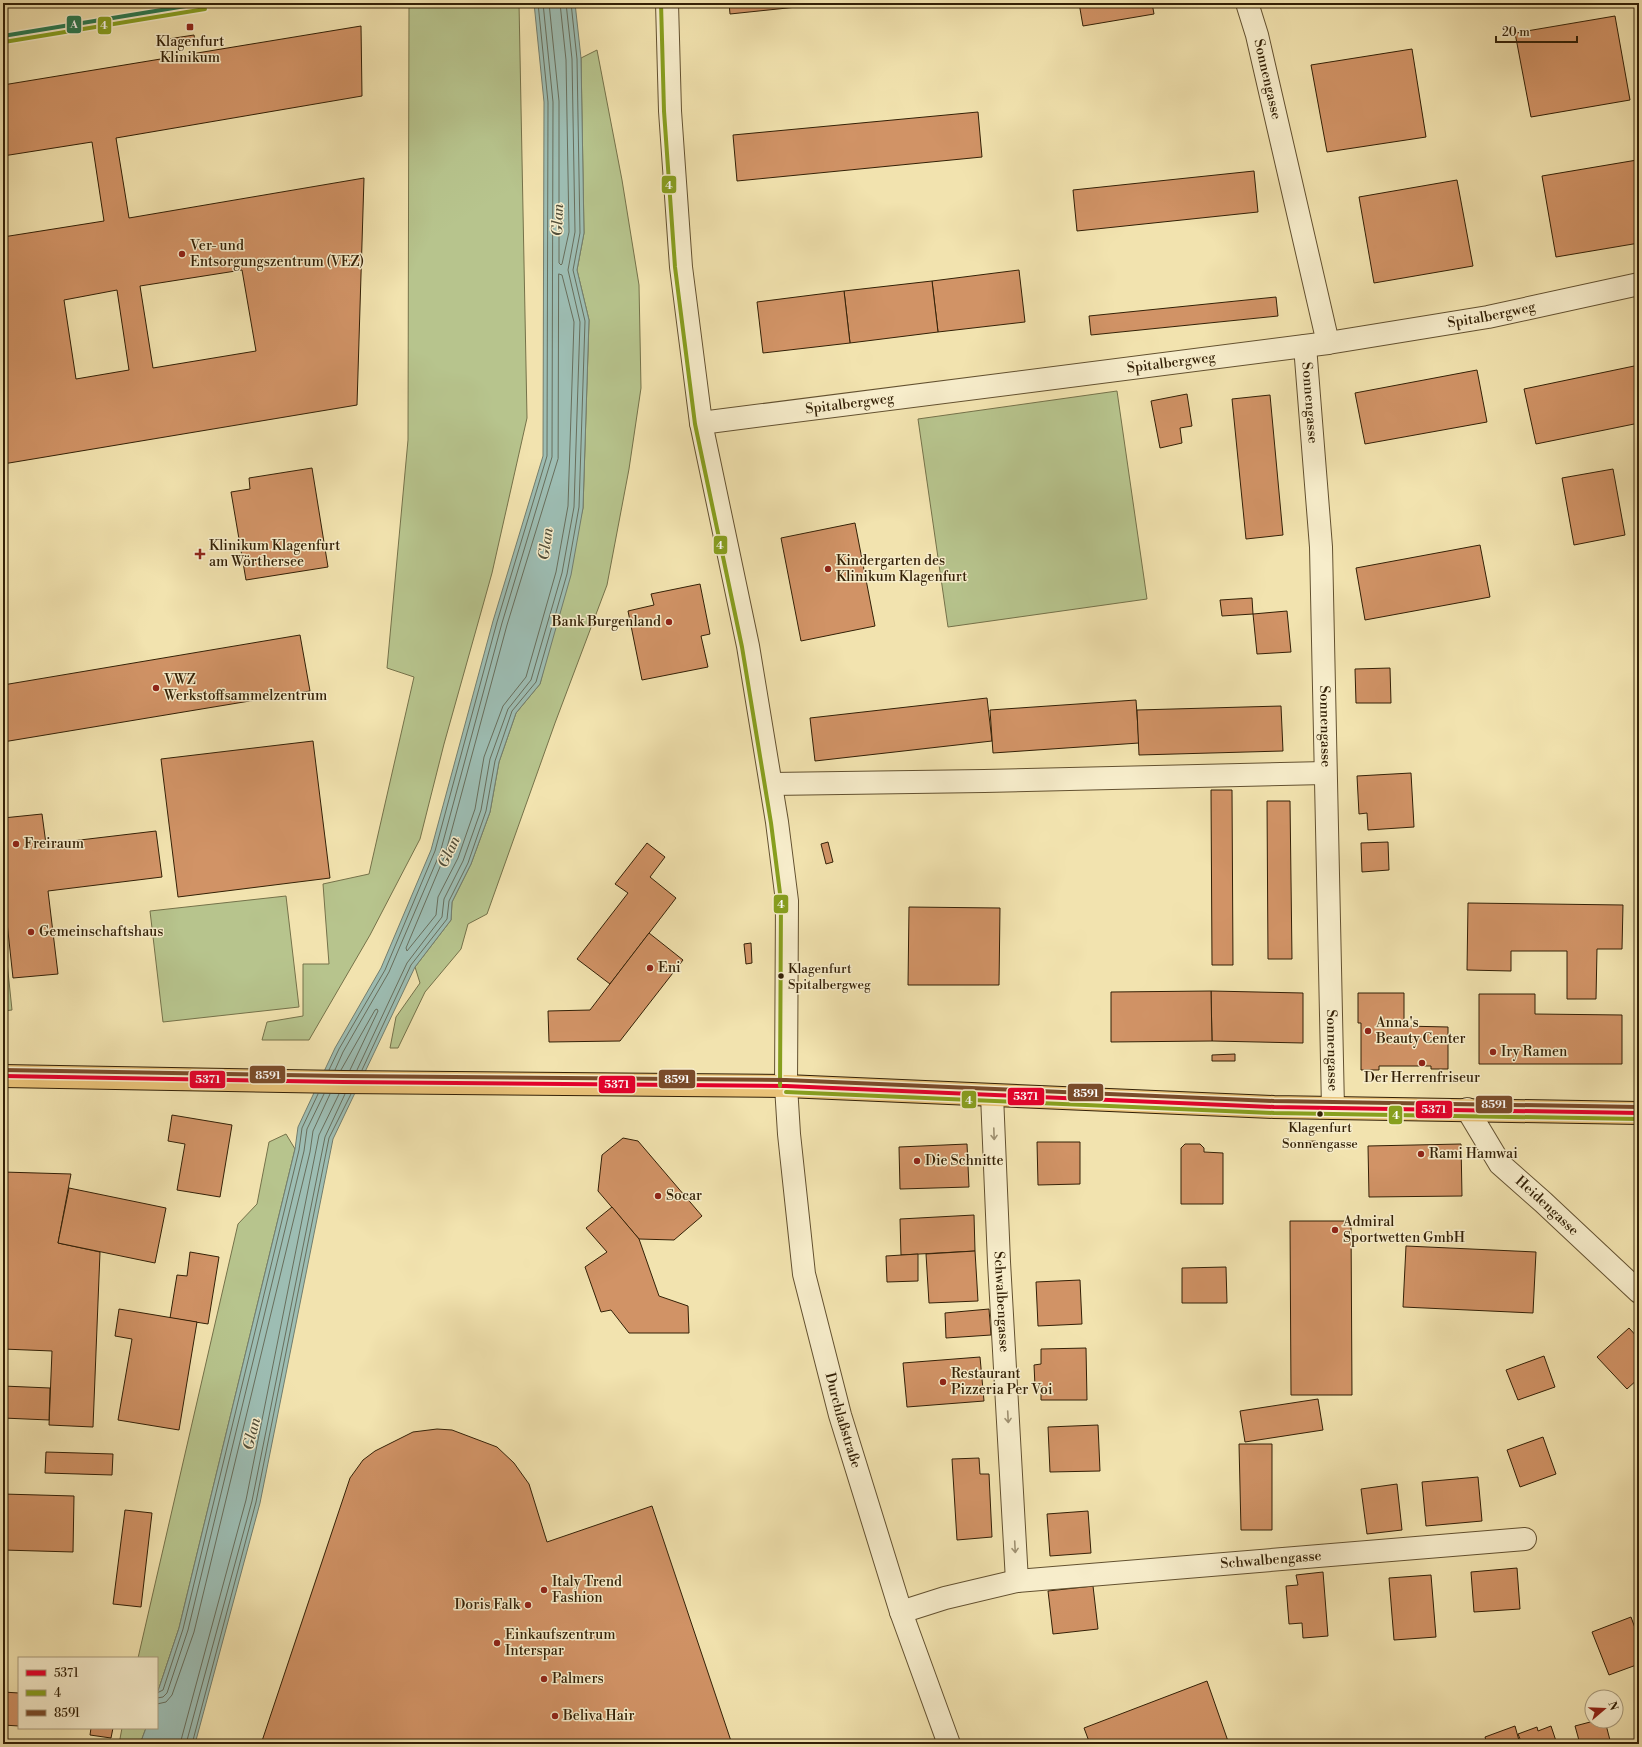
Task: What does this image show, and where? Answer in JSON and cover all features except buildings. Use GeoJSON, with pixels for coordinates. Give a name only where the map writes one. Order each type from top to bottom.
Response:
{"type":"FeatureCollection","features":[{"type":"Feature","properties":{"kind":"main road"},"geometry":{"type":"LineString","coordinates":[[3,1076],[366,1083],[786,1086],[1274,1107],[1639,1113]]}},
{"type":"Feature","properties":{"kind":"street","name":"Durchlaßstraße"},"geometry":{"type":"LineString","coordinates":[[667,3],[670,111],[681,268],[700,423],[748,646],[777,822],[787,901],[786,1086],[789,1134],[804,1274],[840,1415],[901,1612],[949,1744]]}},
{"type":"Feature","properties":{"kind":"street","name":"Sonnengasse"},"geometry":{"type":"LineString","coordinates":[[1247,3],[1259,43],[1328,343]]}},
{"type":"Feature","properties":{"kind":"street","name":"Spitalbergweg"},"geometry":{"type":"LineString","coordinates":[[700,423],[1328,343],[1488,316],[1639,284]]}},
{"type":"Feature","properties":{"kind":"street","name":"Sonnengasse"},"geometry":{"type":"LineString","coordinates":[[1305,346],[1321,547],[1333,1108]]}},
{"type":"Feature","properties":{"kind":"street"},"geometry":{"type":"LineString","coordinates":[[771,784],[984,781],[1325,773]]}},
{"type":"Feature","properties":{"kind":"street","name":"Schwalbengasse"},"geometry":{"type":"LineString","coordinates":[[992,1094],[1017,1581]]}},
{"type":"Feature","properties":{"kind":"street","name":"Heidengasse"},"geometry":{"type":"LineString","coordinates":[[1467,1110],[1500,1164],[1620,1272],[1639,1292]]}},
{"type":"Feature","properties":{"kind":"street","name":"Schwalbengasse"},"geometry":{"type":"LineString","coordinates":[[901,1612],[946,1598],[1017,1581],[1525,1539]]}},
{"type":"Feature","properties":{"kind":"green space"},"geometry":{"type":"Polygon","coordinates":[[[409,3],[519,3],[527,418],[492,573],[444,744],[420,839],[370,935],[309,1040],[262,1040],[267,1022],[303,1016],[303,964],[329,964],[323,884],[369,874],[414,677],[387,668],[408,440],[409,3]]]}},
{"type":"Feature","properties":{"kind":"green space"},"geometry":{"type":"Polygon","coordinates":[[[597,50],[622,180],[639,285],[641,388],[629,469],[607,585],[555,723],[487,914],[468,924],[461,949],[425,992],[398,1048],[390,1048],[396,1017],[420,983],[415,967],[451,920],[452,902],[471,864],[490,812],[499,762],[516,713],[540,684],[583,508],[589,320],[577,270],[584,233],[581,58],[597,50]]]}},
{"type":"Feature","properties":{"kind":"green space"},"geometry":{"type":"Polygon","coordinates":[[[1117,391],[1147,599],[948,627],[918,419],[1117,391]]]}},
{"type":"Feature","properties":{"kind":"green space"},"geometry":{"type":"Polygon","coordinates":[[[286,896],[299,1007],[163,1022],[150,911],[286,896]]]}},
{"type":"Feature","properties":{"kind":"green space"},"geometry":{"type":"Polygon","coordinates":[[[3,943],[5,943],[12,1010],[3,1011],[3,943]]]}},
{"type":"Feature","properties":{"kind":"green space"},"geometry":{"type":"Polygon","coordinates":[[[286,1134],[295,1149],[179,1628],[158,1691],[158,1657],[138,1657],[238,1224],[257,1204],[269,1142],[286,1134]]]}},
{"type":"Feature","properties":{"kind":"green space"},"geometry":{"type":"Polygon","coordinates":[[[122,1729],[146,1729],[140,1744],[119,1744],[122,1729]]]}},
{"type":"Feature","properties":{"kind":"water","name":"Glan"},"geometry":{"type":"Polygon","coordinates":[[[534,3],[575,3],[581,58],[584,233],[577,270],[589,320],[583,508],[571,575],[540,684],[516,713],[499,762],[490,812],[471,864],[452,902],[451,920],[415,967],[333,1139],[260,1503],[195,1744],[140,1744],[146,1729],[158,1729],[158,1691],[179,1628],[295,1149],[298,1127],[335,1048],[381,968],[431,850],[493,621],[543,456],[544,102],[534,3]]]}},
{"type":"Feature","properties":{"kind":"transit line","name":"A"},"geometry":{"type":"LineString","coordinates":[[3,36],[204,3]]}},
{"type":"Feature","properties":{"kind":"transit line","name":"4"},"geometry":{"type":"LineString","coordinates":[[661,3],[664,111],[675,267],[695,424],[742,647],[771,823],[781,901],[780,1086]]}},
{"type":"Feature","properties":{"kind":"transit line","name":"4"},"geometry":{"type":"LineString","coordinates":[[4,42],[205,9]]}},
{"type":"Feature","properties":{"kind":"transit line","name":"8591"},"geometry":{"type":"LineString","coordinates":[[3,1070],[343,1076],[786,1080],[1274,1101],[1639,1107]]}},
{"type":"Feature","properties":{"kind":"transit line","name":"5371"},"geometry":{"type":"LineString","coordinates":[[3,1076],[343,1082],[786,1086],[1274,1107],[1639,1113]]}},
{"type":"Feature","properties":{"kind":"transit line","name":"4"},"geometry":{"type":"LineString","coordinates":[[786,1092],[1274,1113],[1639,1119]]}},
{"type":"Feature","properties":{"kind":"place","name":"Klagenfurt Klinikum"},"geometry":{"type":"Point","coordinates":[190,27]}},
{"type":"Feature","properties":{"kind":"place","name":"Ver- und Entsorgungszentrum (VEZ)"},"geometry":{"type":"Point","coordinates":[182,254]}},
{"type":"Feature","properties":{"kind":"place","name":"Klinikum Klagenfurt am Wörthersee"},"geometry":{"type":"Point","coordinates":[200,554]}},
{"type":"Feature","properties":{"kind":"place","name":"Kindergarten des Klinikum Klagenfurt"},"geometry":{"type":"Point","coordinates":[828,569]}},
{"type":"Feature","properties":{"kind":"place","name":"Bank Burgenland"},"geometry":{"type":"Point","coordinates":[669,622]}},
{"type":"Feature","properties":{"kind":"place","name":"VWZ Werkstoffsammelzentrum"},"geometry":{"type":"Point","coordinates":[156,688]}},
{"type":"Feature","properties":{"kind":"place","name":"Freiraum"},"geometry":{"type":"Point","coordinates":[16,844]}},
{"type":"Feature","properties":{"kind":"place","name":"Gemeinschaftshaus"},"geometry":{"type":"Point","coordinates":[31,932]}},
{"type":"Feature","properties":{"kind":"place","name":"Eni"},"geometry":{"type":"Point","coordinates":[650,968]}},
{"type":"Feature","properties":{"kind":"place","name":"Klagenfurt Spitalbergweg"},"geometry":{"type":"Point","coordinates":[781,976]}},
{"type":"Feature","properties":{"kind":"place","name":"Anna's Beauty Center"},"geometry":{"type":"Point","coordinates":[1368,1031]}},
{"type":"Feature","properties":{"kind":"place","name":"Iry Ramen"},"geometry":{"type":"Point","coordinates":[1493,1052]}},
{"type":"Feature","properties":{"kind":"place","name":"Der Herrenfriseur"},"geometry":{"type":"Point","coordinates":[1422,1063]}},
{"type":"Feature","properties":{"kind":"place","name":"Klagenfurt Sonnengasse"},"geometry":{"type":"Point","coordinates":[1320,1114]}},
{"type":"Feature","properties":{"kind":"place","name":"Rami Hamwai"},"geometry":{"type":"Point","coordinates":[1421,1154]}},
{"type":"Feature","properties":{"kind":"place","name":"Die Schnitte"},"geometry":{"type":"Point","coordinates":[917,1161]}},
{"type":"Feature","properties":{"kind":"place","name":"Socar"},"geometry":{"type":"Point","coordinates":[658,1196]}},
{"type":"Feature","properties":{"kind":"place","name":"Admiral Sportwetten GmbH"},"geometry":{"type":"Point","coordinates":[1335,1230]}},
{"type":"Feature","properties":{"kind":"place","name":"Restaurant Pizzeria Per Voi"},"geometry":{"type":"Point","coordinates":[943,1382]}},
{"type":"Feature","properties":{"kind":"place","name":"Italy Trend Fashion"},"geometry":{"type":"Point","coordinates":[544,1590]}},
{"type":"Feature","properties":{"kind":"place","name":"Doris Falk"},"geometry":{"type":"Point","coordinates":[528,1605]}},
{"type":"Feature","properties":{"kind":"place","name":"Einkaufszentrum Interspar"},"geometry":{"type":"Point","coordinates":[497,1643]}},
{"type":"Feature","properties":{"kind":"place","name":"Palmers"},"geometry":{"type":"Point","coordinates":[544,1679]}},
{"type":"Feature","properties":{"kind":"place","name":"Beliva Hair"},"geometry":{"type":"Point","coordinates":[555,1716]}}]}
